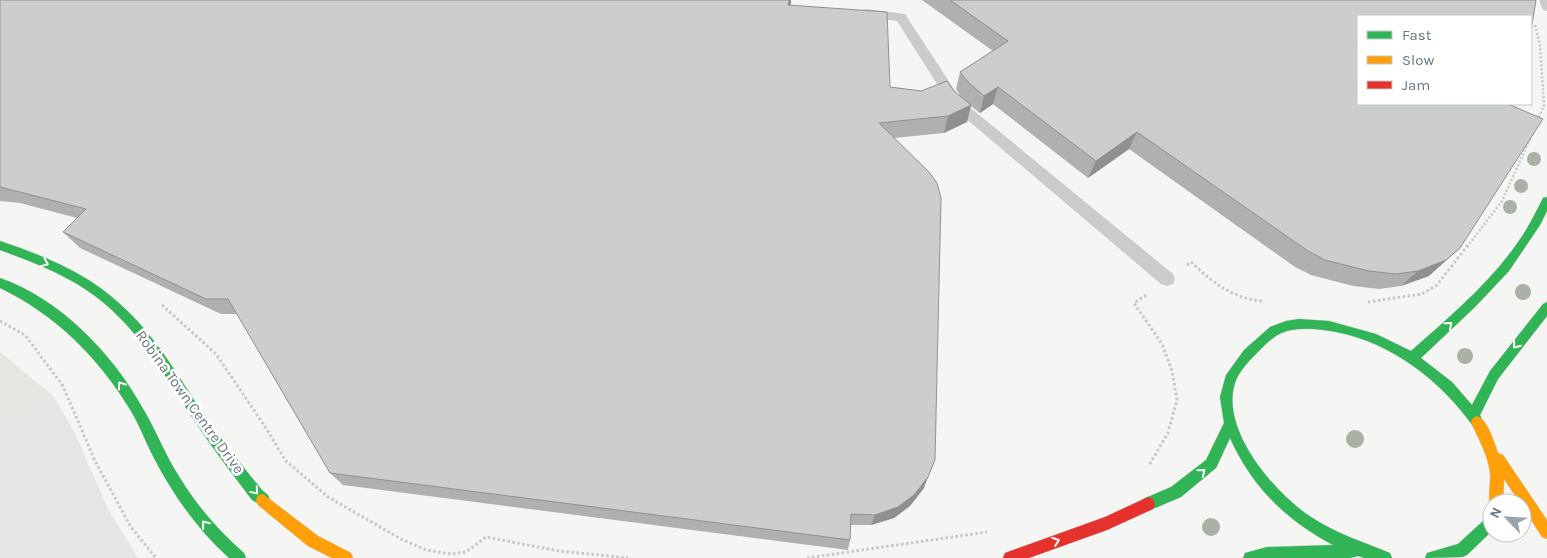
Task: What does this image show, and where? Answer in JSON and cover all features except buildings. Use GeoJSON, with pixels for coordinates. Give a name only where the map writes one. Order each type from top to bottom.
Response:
{"type":"FeatureCollection","features":[{"type":"Feature","properties":{"kind":"street"},"geometry":{"type":"LineString","coordinates":[[1413,357],[1462,314],[1510,263],[1528,237],[1546,205]]}},
{"type":"Feature","properties":{"kind":"street","name":"Robina Town Centre Drive"},"geometry":{"type":"LineString","coordinates":[[0,245],[54,266],[81,281],[100,294],[131,321],[159,354],[199,417],[257,495],[313,541],[346,558]]}},
{"type":"Feature","properties":{"kind":"street"},"geometry":{"type":"LineString","coordinates":[[0,283],[36,299],[48,308],[68,324],[103,361],[136,407],[158,456],[196,513],[218,541],[239,558]]}},
{"type":"Feature","properties":{"kind":"street"},"geometry":{"type":"LineString","coordinates":[[1474,414],[1494,375],[1547,307]]}},
{"type":"Feature","properties":{"kind":"street"},"geometry":{"type":"LineString","coordinates":[[1385,558],[1357,551],[1312,529],[1274,498],[1246,462],[1230,425],[1226,402],[1229,381],[1248,353],[1275,331],[1306,325],[1340,328],[1377,338],[1413,357],[1447,383],[1474,414],[1493,451],[1547,532]]}},
{"type":"Feature","properties":{"kind":"street"},"geometry":{"type":"LineString","coordinates":[[1010,558],[1107,522],[1176,492],[1211,464],[1230,425]]}},
{"type":"Feature","properties":{"kind":"street"},"geometry":{"type":"LineString","coordinates":[[1493,451],[1498,493]]}},
{"type":"Feature","properties":{"kind":"street"},"geometry":{"type":"LineString","coordinates":[[1432,558],[1462,550],[1482,531]]}},
{"type":"Feature","properties":{"kind":"street"},"geometry":{"type":"LineString","coordinates":[[1250,558],[1267,554],[1357,551]]}},
{"type":"Feature","properties":{"kind":"lane"},"geometry":{"type":"LineString","coordinates":[[1544,0],[1547,7]]}},
{"type":"Feature","properties":{"kind":"lane"},"geometry":{"type":"LineString","coordinates":[[855,12],[901,17],[956,103],[1167,279]]}},
{"type":"Feature","properties":{"kind":"path"},"geometry":{"type":"LineString","coordinates":[[160,303],[216,354],[290,464],[328,497],[401,539],[426,550],[451,554],[466,552],[486,537],[559,551],[628,558]]}},
{"type":"Feature","properties":{"kind":"path"},"geometry":{"type":"LineString","coordinates":[[0,321],[25,335],[64,386],[95,461],[131,527],[156,558]]}},
{"type":"Feature","properties":{"kind":"shaded area"},"geometry":{"type":"Polygon","coordinates":[[[0,352],[53,396],[6,424],[5,445],[0,461],[0,352]]]}},
{"type":"Feature","properties":{"kind":"shaded area"},"geometry":{"type":"Polygon","coordinates":[[[53,396],[73,429],[107,507],[138,558],[0,558],[0,461],[5,445],[6,424],[53,396]]]}},
{"type":"Feature","properties":{"kind":"traffic: fast"},"geometry":{"type":"LineString","coordinates":[[1413,357],[1489,286],[1521,247],[1547,201]]}},
{"type":"Feature","properties":{"kind":"traffic: fast"},"geometry":{"type":"LineString","coordinates":[[0,245],[39,260],[75,278],[115,306],[142,334],[219,446],[263,500]]}},
{"type":"Feature","properties":{"kind":"traffic: fast"},"geometry":{"type":"LineString","coordinates":[[0,283],[41,305],[60,319],[93,350],[122,386],[135,406],[160,457],[185,498],[216,536],[239,558]]}},
{"type":"Feature","properties":{"kind":"traffic: fast"},"geometry":{"type":"LineString","coordinates":[[1474,414],[1494,375],[1547,307]]}},
{"type":"Feature","properties":{"kind":"traffic: fast"},"geometry":{"type":"LineString","coordinates":[[1385,558],[1341,542],[1321,531],[1284,505],[1268,489],[1254,471],[1242,450],[1230,420],[1226,397],[1230,379],[1235,370],[1267,336],[1286,326],[1314,324],[1344,329],[1383,342],[1423,366],[1458,397],[1477,422]]}},
{"type":"Feature","properties":{"kind":"traffic: fast"},"geometry":{"type":"LineString","coordinates":[[1148,504],[1176,492],[1211,464],[1230,425]]}},
{"type":"Feature","properties":{"kind":"traffic: fast"},"geometry":{"type":"LineString","coordinates":[[1432,558],[1462,550],[1482,531]]}},
{"type":"Feature","properties":{"kind":"traffic: fast"},"geometry":{"type":"LineString","coordinates":[[1250,558],[1267,554],[1353,551]]}},
{"type":"Feature","properties":{"kind":"traffic: slow"},"geometry":{"type":"LineString","coordinates":[[1477,422],[1487,441],[1494,461],[1497,493]]}},
{"type":"Feature","properties":{"kind":"traffic: slow"},"geometry":{"type":"LineString","coordinates":[[1498,459],[1547,532]]}},
{"type":"Feature","properties":{"kind":"traffic: slow"},"geometry":{"type":"LineString","coordinates":[[263,500],[313,541],[346,558]]}},
{"type":"Feature","properties":{"kind":"traffic: jam"},"geometry":{"type":"LineString","coordinates":[[1010,558],[1107,523],[1148,504]]}}]}
